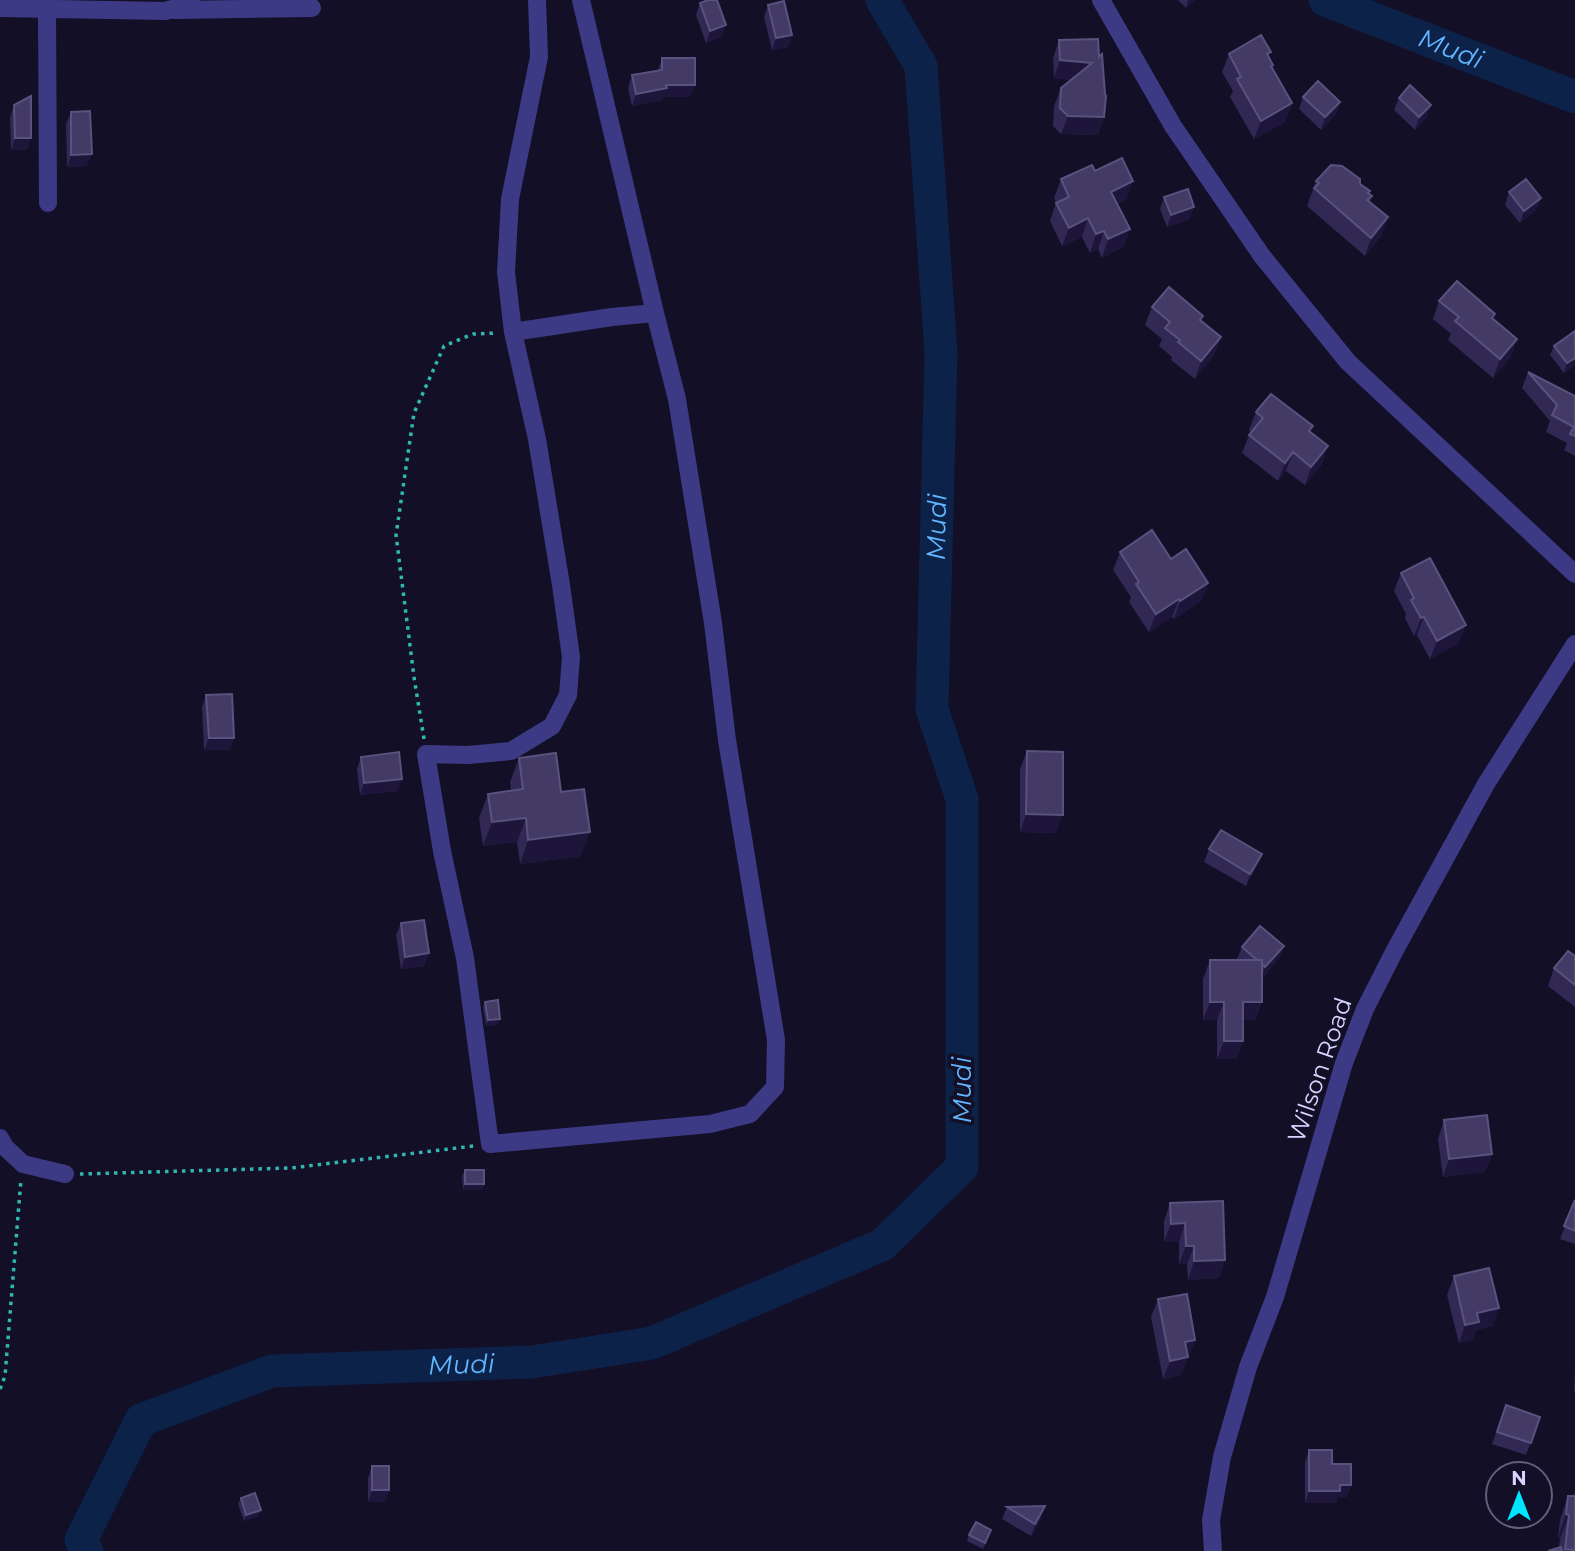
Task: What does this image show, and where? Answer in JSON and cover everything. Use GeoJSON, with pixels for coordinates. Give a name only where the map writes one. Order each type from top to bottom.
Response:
{"type":"FeatureCollection","features":[{"type":"Feature","properties":{"kind":"street"},"geometry":{"type":"LineString","coordinates":[[165,11],[187,5],[191,0]]}},
{"type":"Feature","properties":{"kind":"street"},"geometry":{"type":"LineString","coordinates":[[537,0],[539,57],[510,200],[506,272],[513,332],[537,439],[561,585],[571,657],[568,695],[552,726],[511,751],[468,755],[426,754],[442,851],[465,958],[490,1144],[710,1124],[750,1114],[775,1087],[776,1040],[727,740],[713,623],[677,400],[581,0]]}},
{"type":"Feature","properties":{"kind":"street"},"geometry":{"type":"LineString","coordinates":[[1101,0],[1173,126],[1232,213],[1262,256],[1348,362],[1575,574]]}},
{"type":"Feature","properties":{"kind":"street"},"geometry":{"type":"LineString","coordinates":[[0,8],[165,11],[312,8]]}},
{"type":"Feature","properties":{"kind":"street"},"geometry":{"type":"LineString","coordinates":[[47,8],[48,203]]}},
{"type":"Feature","properties":{"kind":"street"},"geometry":{"type":"LineString","coordinates":[[513,332],[654,313]]}},
{"type":"Feature","properties":{"kind":"street","name":"Wilson Road"},"geometry":{"type":"LineString","coordinates":[[1213,1551],[1212,1520],[1222,1457],[1248,1367],[1275,1297],[1344,1063],[1364,1009],[1486,784],[1575,644]]}},
{"type":"Feature","properties":{"kind":"street"},"geometry":{"type":"LineString","coordinates":[[0,1138],[5,1147],[23,1164],[65,1174]]}},
{"type":"Feature","properties":{"kind":"path"},"geometry":{"type":"LineString","coordinates":[[426,754],[396,535],[414,413],[444,346],[473,334],[513,332]]}},
{"type":"Feature","properties":{"kind":"path"},"geometry":{"type":"LineString","coordinates":[[65,1174],[291,1168],[490,1144]]}},
{"type":"Feature","properties":{"kind":"path"},"geometry":{"type":"LineString","coordinates":[[0,1389],[5,1376],[23,1164]]}},
{"type":"Feature","properties":{"kind":"building"},"geometry":{"type":"Polygon","coordinates":[[[717,0],[726,25],[710,31],[700,3],[717,0]]]}},
{"type":"Feature","properties":{"kind":"building"},"geometry":{"type":"Polygon","coordinates":[[[784,1],[792,35],[776,38],[768,5],[784,1]]]}},
{"type":"Feature","properties":{"kind":"building"},"geometry":{"type":"Polygon","coordinates":[[[1261,35],[1271,52],[1267,54],[1273,65],[1271,66],[1292,103],[1261,121],[1237,79],[1241,77],[1229,54],[1261,35]]]}},
{"type":"Feature","properties":{"kind":"building"},"geometry":{"type":"Polygon","coordinates":[[[1098,39],[1106,96],[1104,117],[1068,116],[1060,108],[1061,88],[1092,63],[1060,60],[1059,40],[1098,39]]]}},
{"type":"Feature","properties":{"kind":"building"},"geometry":{"type":"Polygon","coordinates":[[[662,58],[695,58],[695,85],[666,85],[667,88],[636,94],[632,75],[662,70],[662,58]]]}},
{"type":"Feature","properties":{"kind":"building"},"geometry":{"type":"Polygon","coordinates":[[[1318,81],[1340,102],[1325,117],[1303,97],[1318,81]]]}},
{"type":"Feature","properties":{"kind":"building"},"geometry":{"type":"Polygon","coordinates":[[[1410,85],[1431,105],[1419,117],[1399,98],[1410,85]]]}},
{"type":"Feature","properties":{"kind":"building"},"geometry":{"type":"Polygon","coordinates":[[[31,96],[31,138],[15,138],[14,105],[31,96]]]}},
{"type":"Feature","properties":{"kind":"building"},"geometry":{"type":"Polygon","coordinates":[[[90,111],[92,154],[71,155],[71,112],[90,111]]]}},
{"type":"Feature","properties":{"kind":"building"},"geometry":{"type":"Polygon","coordinates":[[[1122,158],[1133,181],[1111,192],[1130,229],[1108,239],[1104,231],[1096,234],[1088,218],[1069,228],[1056,203],[1069,197],[1061,179],[1092,165],[1095,171],[1122,158]]]}},
{"type":"Feature","properties":{"kind":"building"},"geometry":{"type":"Polygon","coordinates":[[[1331,165],[1342,166],[1360,179],[1360,184],[1370,191],[1368,193],[1372,196],[1367,200],[1388,217],[1371,238],[1314,188],[1319,183],[1316,181],[1331,165]]]}},
{"type":"Feature","properties":{"kind":"building"},"geometry":{"type":"Polygon","coordinates":[[[1526,179],[1541,198],[1524,211],[1509,192],[1526,179]]]}},
{"type":"Feature","properties":{"kind":"building"},"geometry":{"type":"Polygon","coordinates":[[[1188,189],[1194,207],[1171,215],[1164,197],[1188,189]]]}},
{"type":"Feature","properties":{"kind":"building"},"geometry":{"type":"Polygon","coordinates":[[[1457,281],[1495,314],[1492,318],[1517,339],[1500,359],[1455,321],[1459,317],[1439,301],[1457,281]]]}},
{"type":"Feature","properties":{"kind":"building"},"geometry":{"type":"Polygon","coordinates":[[[1169,287],[1203,316],[1200,320],[1221,337],[1201,361],[1165,328],[1170,322],[1152,307],[1169,287]]]}},
{"type":"Feature","properties":{"kind":"building"},"geometry":{"type":"Polygon","coordinates":[[[1575,331],[1575,358],[1567,363],[1554,346],[1575,331]]]}},
{"type":"Feature","properties":{"kind":"building"},"geometry":{"type":"Polygon","coordinates":[[[1528,372],[1575,396],[1575,436],[1570,434],[1574,427],[1552,415],[1557,405],[1528,372]]]}},
{"type":"Feature","properties":{"kind":"building"},"geometry":{"type":"Polygon","coordinates":[[[1271,394],[1313,426],[1309,431],[1328,446],[1311,467],[1293,452],[1285,463],[1249,435],[1263,418],[1256,412],[1271,394]]]}},
{"type":"Feature","properties":{"kind":"building"},"geometry":{"type":"Polygon","coordinates":[[[1152,530],[1171,559],[1186,549],[1208,583],[1156,614],[1136,584],[1139,582],[1120,552],[1152,530]]]}},
{"type":"Feature","properties":{"kind":"building"},"geometry":{"type":"Polygon","coordinates":[[[1430,558],[1466,625],[1437,641],[1411,600],[1414,598],[1401,573],[1430,558]]]}},
{"type":"Feature","properties":{"kind":"building"},"geometry":{"type":"Polygon","coordinates":[[[232,694],[234,738],[209,738],[206,695],[232,694]]]}},
{"type":"Feature","properties":{"kind":"building"},"geometry":{"type":"Polygon","coordinates":[[[1027,751],[1063,752],[1063,815],[1026,814],[1027,751]]]}},
{"type":"Feature","properties":{"kind":"building"},"geometry":{"type":"Polygon","coordinates":[[[399,752],[402,779],[364,783],[361,757],[399,752]]]}},
{"type":"Feature","properties":{"kind":"building"},"geometry":{"type":"Polygon","coordinates":[[[556,753],[561,792],[584,789],[590,832],[528,840],[526,818],[492,822],[488,794],[523,789],[519,758],[556,753]]]}},
{"type":"Feature","properties":{"kind":"building"},"geometry":{"type":"Polygon","coordinates":[[[1221,830],[1262,854],[1250,874],[1209,849],[1221,830]]]}},
{"type":"Feature","properties":{"kind":"building"},"geometry":{"type":"Polygon","coordinates":[[[424,920],[429,953],[405,957],[401,923],[424,920]]]}},
{"type":"Feature","properties":{"kind":"building"},"geometry":{"type":"Polygon","coordinates":[[[1260,926],[1284,946],[1265,967],[1262,960],[1257,960],[1242,947],[1260,926]]]}},
{"type":"Feature","properties":{"kind":"building"},"geometry":{"type":"Polygon","coordinates":[[[1568,951],[1575,956],[1575,985],[1554,968],[1568,951]]]}},
{"type":"Feature","properties":{"kind":"building"},"geometry":{"type":"Polygon","coordinates":[[[1210,960],[1262,960],[1262,1002],[1243,1002],[1243,1041],[1224,1041],[1224,1002],[1210,1002],[1210,960]]]}},
{"type":"Feature","properties":{"kind":"building"},"geometry":{"type":"Polygon","coordinates":[[[498,1000],[500,1019],[488,1020],[485,1002],[498,1000]]]}},
{"type":"Feature","properties":{"kind":"building"},"geometry":{"type":"Polygon","coordinates":[[[1487,1115],[1492,1154],[1449,1159],[1444,1120],[1487,1115]]]}},
{"type":"Feature","properties":{"kind":"building"},"geometry":{"type":"Polygon","coordinates":[[[465,1170],[484,1170],[484,1184],[465,1184],[465,1170]]]}},
{"type":"Feature","properties":{"kind":"building"},"geometry":{"type":"Polygon","coordinates":[[[1575,1200],[1575,1231],[1564,1226],[1575,1200]]]}},
{"type":"Feature","properties":{"kind":"building"},"geometry":{"type":"Polygon","coordinates":[[[1223,1201],[1225,1260],[1194,1261],[1194,1246],[1186,1246],[1185,1223],[1171,1224],[1170,1203],[1223,1201]]]}},
{"type":"Feature","properties":{"kind":"building"},"geometry":{"type":"Polygon","coordinates":[[[1489,1268],[1499,1308],[1477,1313],[1479,1322],[1465,1325],[1454,1276],[1489,1268]]]}},
{"type":"Feature","properties":{"kind":"building"},"geometry":{"type":"Polygon","coordinates":[[[1187,1294],[1195,1340],[1185,1342],[1188,1357],[1170,1361],[1158,1299],[1187,1294]]]}},
{"type":"Feature","properties":{"kind":"building"},"geometry":{"type":"Polygon","coordinates":[[[1506,1405],[1540,1417],[1531,1443],[1497,1432],[1506,1405]]]}},
{"type":"Feature","properties":{"kind":"building"},"geometry":{"type":"Polygon","coordinates":[[[1309,1450],[1332,1450],[1332,1464],[1351,1464],[1351,1485],[1340,1485],[1340,1491],[1309,1491],[1309,1450]]]}},
{"type":"Feature","properties":{"kind":"building"},"geometry":{"type":"Polygon","coordinates":[[[372,1466],[389,1466],[389,1490],[372,1490],[372,1466]]]}},
{"type":"Feature","properties":{"kind":"building"},"geometry":{"type":"Polygon","coordinates":[[[255,1493],[261,1510],[246,1515],[241,1498],[255,1493]]]}},
{"type":"Feature","properties":{"kind":"building"},"geometry":{"type":"Polygon","coordinates":[[[1568,1496],[1575,1496],[1575,1550],[1565,1549],[1568,1496]]]}},
{"type":"Feature","properties":{"kind":"building"},"geometry":{"type":"Polygon","coordinates":[[[1045,1506],[1035,1524],[1007,1507],[1045,1506]]]}},
{"type":"Feature","properties":{"kind":"building"},"geometry":{"type":"Polygon","coordinates":[[[976,1522],[991,1530],[985,1543],[969,1535],[976,1522]]]}},
{"type":"Feature","properties":{"kind":"waterway","name":"Mudi"},"geometry":{"type":"LineString","coordinates":[[87,1551],[81,1540],[141,1420],[272,1371],[532,1362],[652,1343],[882,1245],[962,1167],[962,799],[932,709],[941,353],[921,66],[882,0]]}},
{"type":"Feature","properties":{"kind":"waterway","name":"Mudi"},"geometry":{"type":"LineString","coordinates":[[1325,0],[1575,97]]}}]}
